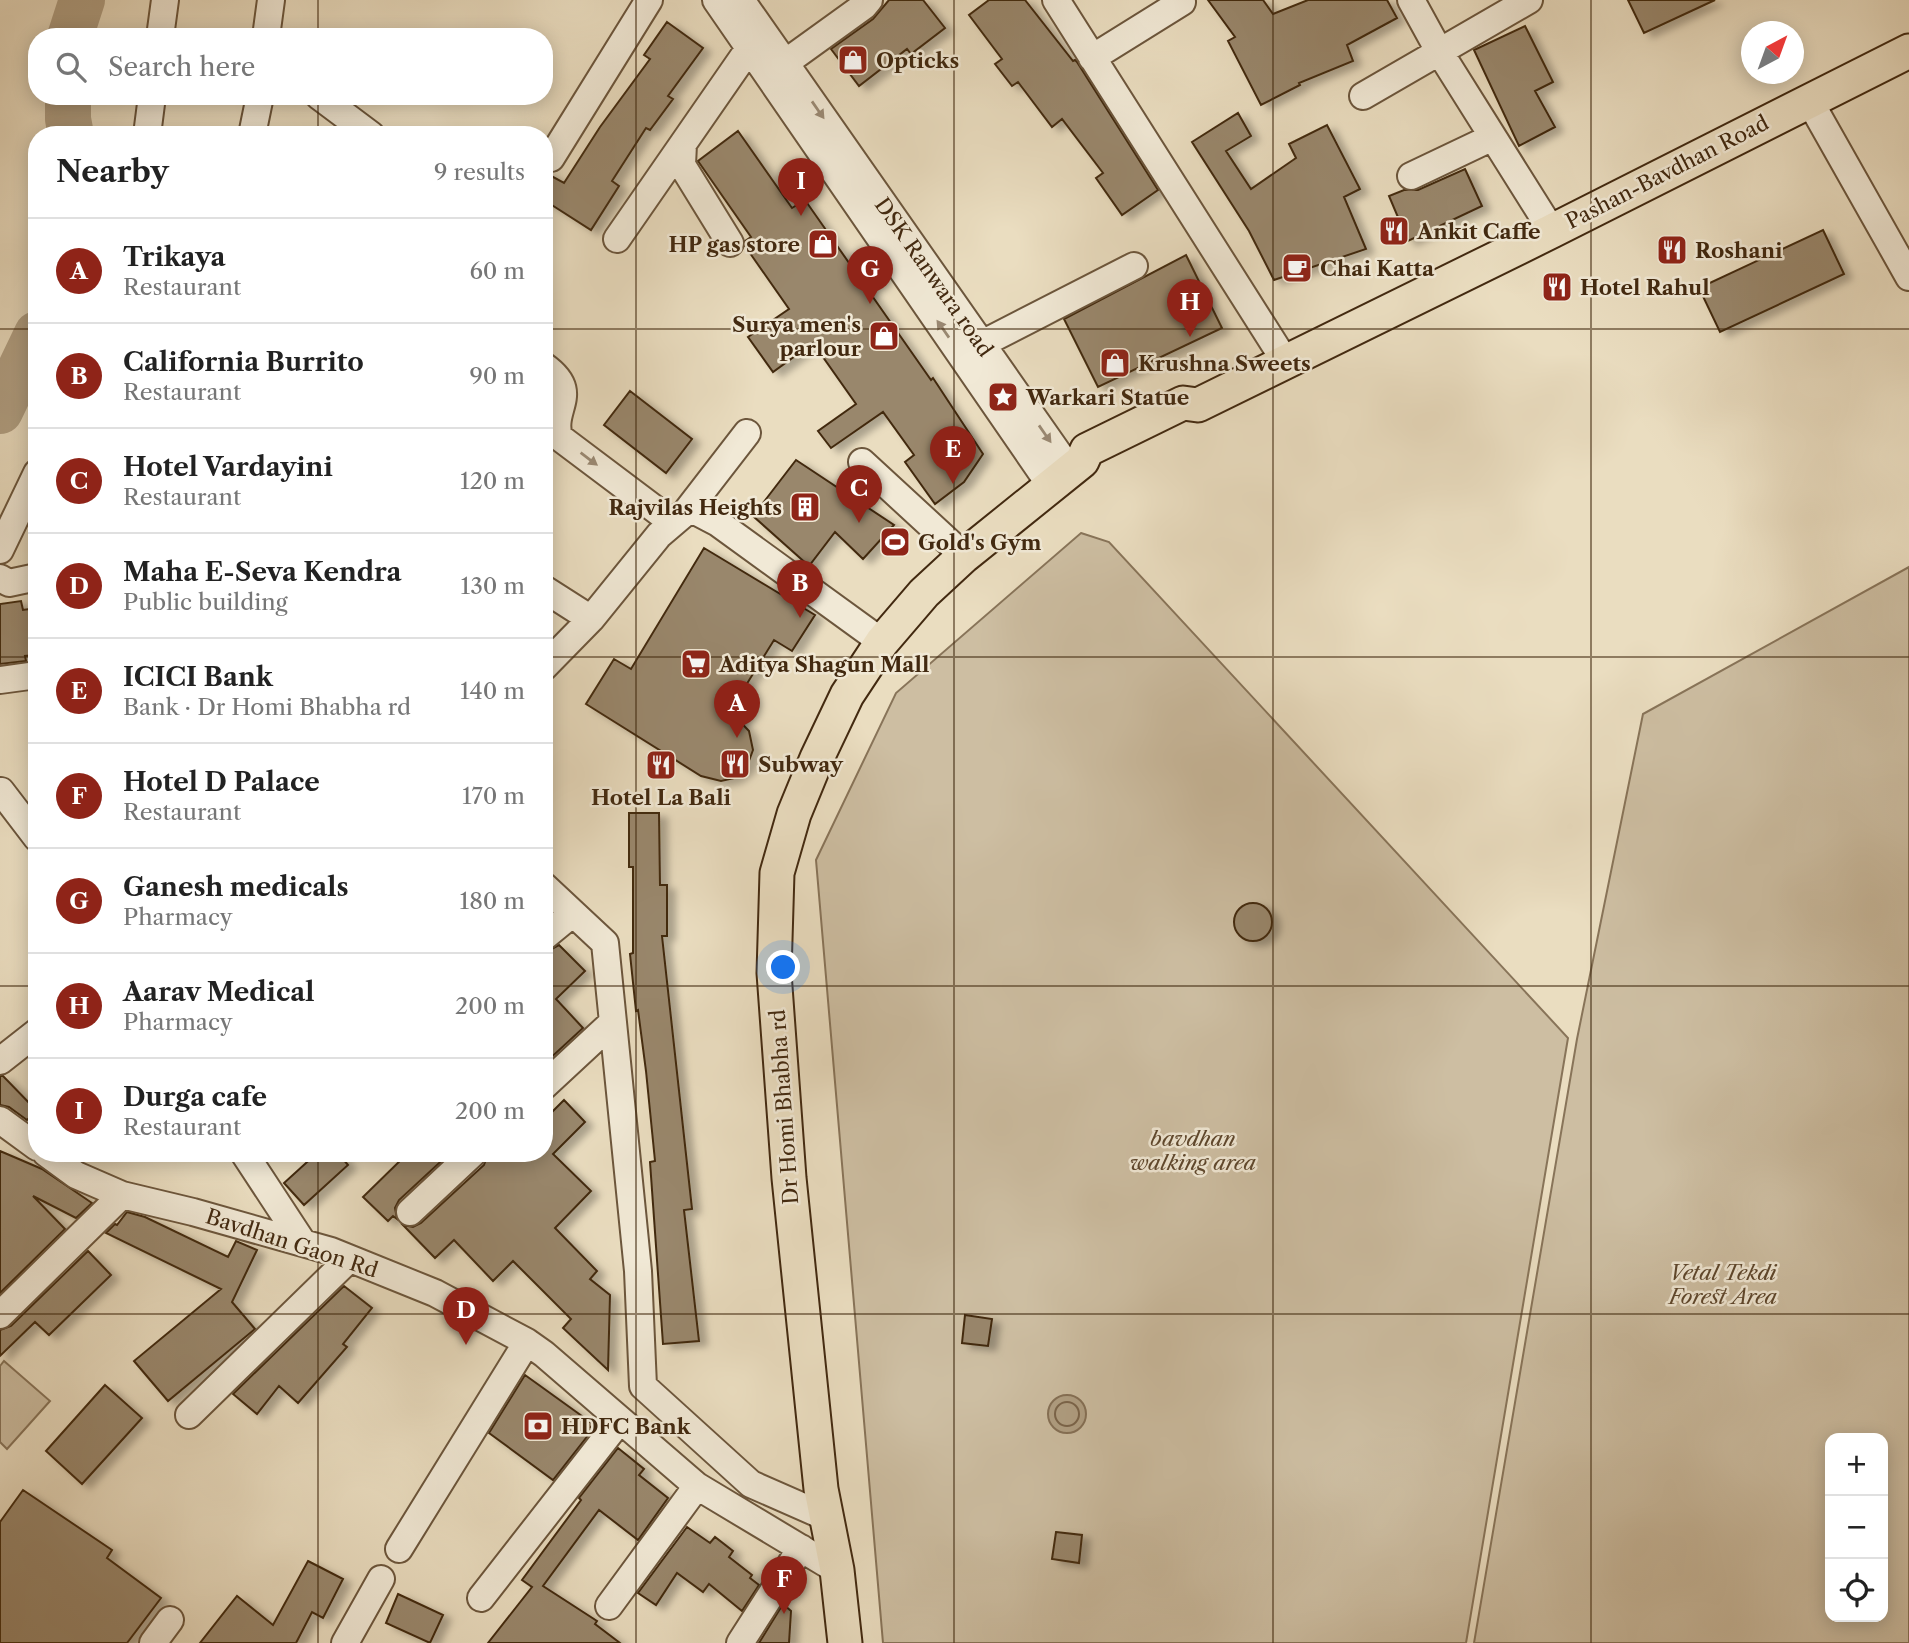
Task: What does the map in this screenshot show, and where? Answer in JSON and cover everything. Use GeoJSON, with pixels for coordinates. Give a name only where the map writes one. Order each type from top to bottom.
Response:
{"type":"FeatureCollection","features":[{"type":"Feature","properties":{"kind":"main road","name":"Pashan-Bavdhan Road"},"geometry":{"type":"LineString","coordinates":[[1068,472],[1095,464],[1192,418],[1198,405],[1909,51]]}},
{"type":"Feature","properties":{"kind":"main road","name":"Dr Homi Bhabha rd"},"geometry":{"type":"LineString","coordinates":[[837,1570],[821,1489],[788,1165],[774,973],[777,873],[794,814],[817,758],[847,695],[882,642],[923,593],[964,556],[1068,472]]}},
{"type":"Feature","properties":{"kind":"main road"},"geometry":{"type":"LineString","coordinates":[[837,1570],[845,1643]]}},
{"type":"Feature","properties":{"kind":"street"},"geometry":{"type":"LineString","coordinates":[[161,28],[165,0]]}},
{"type":"Feature","properties":{"kind":"street"},"geometry":{"type":"LineString","coordinates":[[267,28],[271,0]]}},
{"type":"Feature","properties":{"kind":"street"},"geometry":{"type":"LineString","coordinates":[[553,155],[649,0]]}},
{"type":"Feature","properties":{"kind":"street","name":"DSK Ranwara road"},"geometry":{"type":"LineString","coordinates":[[716,0],[755,39],[789,82],[1012,408],[1068,472]]}},
{"type":"Feature","properties":{"kind":"street","name":"DSK Ranwara road"},"geometry":{"type":"LineString","coordinates":[[741,0],[755,39],[789,82]]}},
{"type":"Feature","properties":{"kind":"street"},"geometry":{"type":"LineString","coordinates":[[789,82],[869,0]]}},
{"type":"Feature","properties":{"kind":"street"},"geometry":{"type":"LineString","coordinates":[[1056,0],[1285,361]]}},
{"type":"Feature","properties":{"kind":"street"},"geometry":{"type":"LineString","coordinates":[[1410,0],[1552,231]]}},
{"type":"Feature","properties":{"kind":"street"},"geometry":{"type":"LineString","coordinates":[[1363,96],[1530,0]]}},
{"type":"Feature","properties":{"kind":"street"},"geometry":{"type":"LineString","coordinates":[[1092,58],[1182,2]]}},
{"type":"Feature","properties":{"kind":"street"},"geometry":{"type":"LineString","coordinates":[[617,239],[755,39]]}},
{"type":"Feature","properties":{"kind":"street"},"geometry":{"type":"LineString","coordinates":[[1809,100],[1909,276]]}},
{"type":"Feature","properties":{"kind":"street"},"geometry":{"type":"LineString","coordinates":[[148,126],[151,105]]}},
{"type":"Feature","properties":{"kind":"street"},"geometry":{"type":"LineString","coordinates":[[255,126],[258,105]]}},
{"type":"Feature","properties":{"kind":"street"},"geometry":{"type":"LineString","coordinates":[[331,105],[359,126]]}},
{"type":"Feature","properties":{"kind":"street"},"geometry":{"type":"LineString","coordinates":[[1411,176],[1493,137]]}},
{"type":"Feature","properties":{"kind":"street"},"geometry":{"type":"LineString","coordinates":[[683,144],[682,165],[730,243]]}},
{"type":"Feature","properties":{"kind":"street"},"geometry":{"type":"LineString","coordinates":[[971,349],[1135,266]]}},
{"type":"Feature","properties":{"kind":"street"},"geometry":{"type":"LineString","coordinates":[[553,373],[562,386],[564,403],[553,434]]}},
{"type":"Feature","properties":{"kind":"street"},"geometry":{"type":"LineString","coordinates":[[553,658],[591,619],[747,433]]}},
{"type":"Feature","properties":{"kind":"street"},"geometry":{"type":"LineString","coordinates":[[553,442],[679,517],[696,512],[718,523],[882,642]]}},
{"type":"Feature","properties":{"kind":"street"},"geometry":{"type":"LineString","coordinates":[[862,462],[964,556]]}},
{"type":"Feature","properties":{"kind":"street"},"geometry":{"type":"LineString","coordinates":[[0,550],[28,492]]}},
{"type":"Feature","properties":{"kind":"street"},"geometry":{"type":"LineString","coordinates":[[0,578],[9,583],[28,579]]}},
{"type":"Feature","properties":{"kind":"street"},"geometry":{"type":"LineString","coordinates":[[553,595],[591,619]]}},
{"type":"Feature","properties":{"kind":"street"},"geometry":{"type":"LineString","coordinates":[[0,680],[28,676]]}},
{"type":"Feature","properties":{"kind":"street"},"geometry":{"type":"LineString","coordinates":[[1,791],[28,826]]}},
{"type":"Feature","properties":{"kind":"street"},"geometry":{"type":"LineString","coordinates":[[553,895],[605,943],[638,1270],[643,1386],[751,1484],[826,1517]]}},
{"type":"Feature","properties":{"kind":"street"},"geometry":{"type":"LineString","coordinates":[[553,930],[572,914]]}},
{"type":"Feature","properties":{"kind":"street"},"geometry":{"type":"LineString","coordinates":[[553,1078],[612,1022]]}},
{"type":"Feature","properties":{"kind":"street"},"geometry":{"type":"LineString","coordinates":[[0,1061],[28,1039]]}},
{"type":"Feature","properties":{"kind":"street"},"geometry":{"type":"LineString","coordinates":[[0,1120],[28,1140]]}},
{"type":"Feature","properties":{"kind":"street","name":"Bavdhan Gaon Rd"},"geometry":{"type":"LineString","coordinates":[[58,1162],[76,1175],[122,1195],[193,1212],[303,1244],[435,1293],[527,1342],[697,1486],[837,1570]]}},
{"type":"Feature","properties":{"kind":"street"},"geometry":{"type":"LineString","coordinates":[[250,1162],[303,1244]]}},
{"type":"Feature","properties":{"kind":"street"},"geometry":{"type":"LineString","coordinates":[[410,1212],[463,1162]]}},
{"type":"Feature","properties":{"kind":"street"},"geometry":{"type":"LineString","coordinates":[[0,1315],[122,1195]]}},
{"type":"Feature","properties":{"kind":"street"},"geometry":{"type":"LineString","coordinates":[[189,1415],[349,1259]]}},
{"type":"Feature","properties":{"kind":"street"},"geometry":{"type":"LineString","coordinates":[[399,1549],[527,1342]]}},
{"type":"Feature","properties":{"kind":"street"},"geometry":{"type":"LineString","coordinates":[[481,1598],[620,1420]]}},
{"type":"Feature","properties":{"kind":"street"},"geometry":{"type":"LineString","coordinates":[[609,1606],[697,1486]]}},
{"type":"Feature","properties":{"kind":"street"},"geometry":{"type":"LineString","coordinates":[[740,1643],[801,1548]]}},
{"type":"Feature","properties":{"kind":"street"},"geometry":{"type":"LineString","coordinates":[[345,1643],[381,1579]]}},
{"type":"Feature","properties":{"kind":"street"},"geometry":{"type":"LineString","coordinates":[[153,1643],[170,1620]]}},
{"type":"Feature","properties":{"kind":"green space","name":"bavdhan walking area"},"geometry":{"type":"Polygon","coordinates":[[[1081,533],[1109,542],[1568,1038],[1466,1643],[883,1643],[816,860],[896,693],[1081,533]]]}},
{"type":"Feature","properties":{"kind":"green space","name":"Vetal Tekdi Forest Area"},"geometry":{"type":"Polygon","coordinates":[[[1909,567],[1909,1643],[1474,1643],[1577,1039],[1643,714],[1909,567]]]}},
{"type":"Feature","properties":{"kind":"green space"},"geometry":{"type":"Polygon","coordinates":[[[4,1361],[50,1401],[7,1449],[0,1442],[0,1366],[4,1361]]]}},
{"type":"Feature","properties":{"kind":"water"},"geometry":{"type":"Polygon","coordinates":[[[1067,1395],[1080,1401],[1086,1414],[1080,1427],[1067,1433],[1054,1427],[1048,1414],[1054,1401],[1067,1395]]]}},
{"type":"Feature","properties":{"kind":"building"},"geometry":{"type":"Polygon","coordinates":[[[889,0],[923,0],[945,28],[911,54],[907,49],[859,86],[831,49],[873,19],[889,0]]]}},
{"type":"Feature","properties":{"kind":"building"},"geometry":{"type":"Polygon","coordinates":[[[989,0],[1025,0],[1073,61],[1077,62],[1158,190],[1122,215],[1096,178],[1103,173],[1062,119],[1052,127],[1018,82],[1012,86],[995,64],[1002,59],[969,15],[989,0]]]}},
{"type":"Feature","properties":{"kind":"building"},"geometry":{"type":"Polygon","coordinates":[[[1208,0],[1263,0],[1273,14],[1308,0],[1387,0],[1397,18],[1347,45],[1353,61],[1299,83],[1300,85],[1261,105],[1228,41],[1235,37],[1208,0]]]}},
{"type":"Feature","properties":{"kind":"building"},"geometry":{"type":"Polygon","coordinates":[[[1628,0],[1715,0],[1644,33],[1628,0]]]}},
{"type":"Feature","properties":{"kind":"building"},"geometry":{"type":"Polygon","coordinates":[[[667,22],[703,48],[668,96],[673,99],[650,130],[646,128],[612,181],[619,186],[591,230],[553,206],[553,177],[564,183],[600,127],[650,59],[644,55],[667,22]]]}},
{"type":"Feature","properties":{"kind":"building"},"geometry":{"type":"Polygon","coordinates":[[[1525,26],[1553,82],[1535,91],[1555,127],[1519,146],[1474,50],[1525,26]]]}},
{"type":"Feature","properties":{"kind":"building"},"geometry":{"type":"Polygon","coordinates":[[[1238,113],[1251,136],[1226,151],[1251,189],[1296,158],[1289,144],[1327,125],[1360,189],[1344,197],[1366,249],[1274,280],[1249,231],[1192,142],[1238,113]]]}},
{"type":"Feature","properties":{"kind":"building"},"geometry":{"type":"Polygon","coordinates":[[[738,131],[792,208],[805,200],[931,380],[933,378],[983,454],[964,482],[935,504],[905,462],[914,455],[883,412],[831,448],[818,431],[856,404],[813,343],[773,372],[748,337],[789,309],[745,246],[745,241],[751,237],[698,161],[738,131]]]}},
{"type":"Feature","properties":{"kind":"building"},"geometry":{"type":"Polygon","coordinates":[[[1465,169],[1482,206],[1408,241],[1389,196],[1404,190],[1418,190],[1465,169]]]}},
{"type":"Feature","properties":{"kind":"building"},"geometry":{"type":"Polygon","coordinates":[[[1823,230],[1844,274],[1720,332],[1699,288],[1823,230]]]}},
{"type":"Feature","properties":{"kind":"building"},"geometry":{"type":"Polygon","coordinates":[[[1186,255],[1222,328],[1098,387],[1064,319],[1186,255]]]}},
{"type":"Feature","properties":{"kind":"building"},"geometry":{"type":"Polygon","coordinates":[[[630,391],[692,439],[666,473],[604,425],[630,391]]]}},
{"type":"Feature","properties":{"kind":"building","name":"Rajvilas Heights"},"geometry":{"type":"Polygon","coordinates":[[[796,460],[894,525],[863,559],[835,532],[809,566],[753,516],[796,460]]]}},
{"type":"Feature","properties":{"kind":"building","name":"Aditya Shagun Mall"},"geometry":{"type":"Polygon","coordinates":[[[704,548],[815,615],[792,651],[774,640],[730,711],[749,731],[753,750],[746,769],[734,778],[721,781],[701,776],[586,704],[614,659],[631,669],[704,548]]]}},
{"type":"Feature","properties":{"kind":"building"},"geometry":{"type":"Polygon","coordinates":[[[21,601],[23,610],[28,609],[26,661],[0,664],[0,604],[21,601]]]}},
{"type":"Feature","properties":{"kind":"building"},"geometry":{"type":"Polygon","coordinates":[[[629,813],[659,813],[660,885],[667,885],[667,936],[662,936],[692,1209],[684,1210],[699,1341],[663,1344],[650,1162],[655,1161],[630,954],[633,953],[633,867],[629,867],[629,813]]]}},
{"type":"Feature","properties":{"kind":"building"},"geometry":{"type":"Polygon","coordinates":[[[1253,903],[1266,909],[1272,922],[1266,935],[1253,941],[1240,935],[1234,922],[1240,909],[1253,903]]]}},
{"type":"Feature","properties":{"kind":"building"},"geometry":{"type":"Polygon","coordinates":[[[559,945],[585,971],[556,999],[583,1028],[553,1056],[553,948],[559,945]]]}},
{"type":"Feature","properties":{"kind":"building"},"geometry":{"type":"Polygon","coordinates":[[[0,1076],[3,1076],[28,1102],[28,1119],[9,1107],[0,1105],[0,1076]]]}},
{"type":"Feature","properties":{"kind":"building"},"geometry":{"type":"Polygon","coordinates":[[[564,1100],[585,1122],[553,1154],[553,1111],[564,1100]]]}},
{"type":"Feature","properties":{"kind":"building"},"geometry":{"type":"Polygon","coordinates":[[[0,1151],[42,1169],[92,1203],[76,1218],[33,1196],[65,1229],[0,1293],[0,1151]]]}},
{"type":"Feature","properties":{"kind":"building"},"geometry":{"type":"Polygon","coordinates":[[[553,1154],[591,1191],[555,1228],[597,1271],[590,1279],[610,1295],[608,1370],[563,1328],[571,1319],[513,1261],[493,1281],[454,1240],[435,1258],[403,1225],[413,1227],[421,1223],[485,1162],[553,1162],[553,1154]]]}},
{"type":"Feature","properties":{"kind":"building"},"geometry":{"type":"Polygon","coordinates":[[[307,1162],[346,1162],[348,1165],[304,1205],[284,1183],[307,1162]]]}},
{"type":"Feature","properties":{"kind":"building"},"geometry":{"type":"Polygon","coordinates":[[[399,1162],[440,1162],[399,1200],[395,1208],[397,1219],[393,1216],[388,1221],[363,1197],[399,1162]]]}},
{"type":"Feature","properties":{"kind":"building"},"geometry":{"type":"Polygon","coordinates":[[[127,1212],[145,1217],[228,1257],[236,1241],[257,1250],[232,1302],[255,1329],[168,1401],[134,1361],[221,1289],[106,1233],[117,1225],[127,1212]]]}},
{"type":"Feature","properties":{"kind":"building"},"geometry":{"type":"Polygon","coordinates":[[[88,1251],[111,1275],[49,1335],[35,1322],[0,1356],[0,1330],[11,1326],[88,1251]]]}},
{"type":"Feature","properties":{"kind":"building"},"geometry":{"type":"Polygon","coordinates":[[[344,1286],[372,1308],[343,1344],[347,1347],[298,1403],[279,1386],[257,1414],[233,1394],[344,1286]]]}},
{"type":"Feature","properties":{"kind":"building"},"geometry":{"type":"Polygon","coordinates":[[[965,1315],[992,1319],[988,1346],[962,1343],[965,1315]]]}},
{"type":"Feature","properties":{"kind":"building","name":"HDFC Bank"},"geometry":{"type":"Polygon","coordinates":[[[525,1375],[593,1424],[593,1429],[553,1480],[489,1433],[525,1375]]]}},
{"type":"Feature","properties":{"kind":"building"},"geometry":{"type":"Polygon","coordinates":[[[105,1385],[142,1418],[82,1484],[46,1451],[105,1385]]]}},
{"type":"Feature","properties":{"kind":"building"},"geometry":{"type":"Polygon","coordinates":[[[618,1448],[644,1469],[639,1475],[668,1498],[638,1540],[599,1510],[543,1586],[597,1621],[595,1624],[620,1643],[488,1643],[532,1587],[522,1580],[581,1500],[579,1498],[618,1448]]]}},
{"type":"Feature","properties":{"kind":"building"},"geometry":{"type":"Polygon","coordinates":[[[23,1490],[112,1550],[107,1558],[161,1598],[127,1643],[0,1643],[0,1522],[23,1490]]]}},
{"type":"Feature","properties":{"kind":"building"},"geometry":{"type":"Polygon","coordinates":[[[687,1527],[710,1543],[715,1537],[733,1551],[729,1557],[752,1575],[750,1578],[759,1585],[742,1611],[709,1584],[703,1592],[677,1573],[656,1605],[638,1593],[687,1527]]]}},
{"type":"Feature","properties":{"kind":"building"},"geometry":{"type":"Polygon","coordinates":[[[1056,1532],[1082,1535],[1079,1563],[1052,1559],[1056,1532]]]}},
{"type":"Feature","properties":{"kind":"building"},"geometry":{"type":"Polygon","coordinates":[[[308,1561],[343,1579],[323,1618],[312,1612],[296,1643],[200,1643],[237,1596],[273,1625],[308,1561]]]}},
{"type":"Feature","properties":{"kind":"building"},"geometry":{"type":"Polygon","coordinates":[[[398,1594],[443,1615],[430,1643],[386,1623],[398,1594]]]}},
{"type":"Feature","properties":{"kind":"building"},"geometry":{"type":"Polygon","coordinates":[[[783,1604],[791,1611],[789,1643],[759,1643],[783,1604]]]}},
{"type":"Feature","properties":{"kind":"waterway"},"geometry":{"type":"LineString","coordinates":[[73,28],[82,0]]}},
{"type":"Feature","properties":{"kind":"waterway"},"geometry":{"type":"LineString","coordinates":[[68,105],[69,126]]}},
{"type":"Feature","properties":{"kind":"waterway"},"geometry":{"type":"LineString","coordinates":[[0,411],[28,353]]}},
{"type":"Feature","properties":{"kind":"place","name":"Opticks"},"geometry":{"type":"Point","coordinates":[853,60]}},
{"type":"Feature","properties":{"kind":"place","name":"Durga cafe"},"geometry":{"type":"Point","coordinates":[801,216]}},
{"type":"Feature","properties":{"kind":"place","name":"Ankit Caffe"},"geometry":{"type":"Point","coordinates":[1394,231]}},
{"type":"Feature","properties":{"kind":"place","name":"HP gas store"},"geometry":{"type":"Point","coordinates":[823,244]}},
{"type":"Feature","properties":{"kind":"place","name":"Roshani"},"geometry":{"type":"Point","coordinates":[1672,250]}},
{"type":"Feature","properties":{"kind":"place","name":"Chai Katta"},"geometry":{"type":"Point","coordinates":[1297,268]}},
{"type":"Feature","properties":{"kind":"place","name":"Hotel Rahul"},"geometry":{"type":"Point","coordinates":[1557,287]}},
{"type":"Feature","properties":{"kind":"place","name":"Ganesh medicals"},"geometry":{"type":"Point","coordinates":[870,304]}},
{"type":"Feature","properties":{"kind":"place","name":"Surya men's parlour"},"geometry":{"type":"Point","coordinates":[884,336]}},
{"type":"Feature","properties":{"kind":"place","name":"Aarav Medical"},"geometry":{"type":"Point","coordinates":[1190,337]}},
{"type":"Feature","properties":{"kind":"place","name":"Krushna Sweets"},"geometry":{"type":"Point","coordinates":[1115,363]}},
{"type":"Feature","properties":{"kind":"place","name":"Warkari Statue"},"geometry":{"type":"Point","coordinates":[1003,397]}},
{"type":"Feature","properties":{"kind":"place","name":"ICICI Bank"},"geometry":{"type":"Point","coordinates":[953,484]}},
{"type":"Feature","properties":{"kind":"place","name":"Rajvilas Heights"},"geometry":{"type":"Point","coordinates":[805,507]}},
{"type":"Feature","properties":{"kind":"place","name":"Hotel Vardayini"},"geometry":{"type":"Point","coordinates":[859,523]}},
{"type":"Feature","properties":{"kind":"place","name":"Gold's Gym"},"geometry":{"type":"Point","coordinates":[895,542]}},
{"type":"Feature","properties":{"kind":"place","name":"California Burrito"},"geometry":{"type":"Point","coordinates":[800,618]}},
{"type":"Feature","properties":{"kind":"place","name":"Aditya Shagun Mall"},"geometry":{"type":"Point","coordinates":[696,664]}},
{"type":"Feature","properties":{"kind":"place","name":"Trikaya"},"geometry":{"type":"Point","coordinates":[737,738]}},
{"type":"Feature","properties":{"kind":"place","name":"Subway"},"geometry":{"type":"Point","coordinates":[735,764]}},
{"type":"Feature","properties":{"kind":"place","name":"Hotel La Bali"},"geometry":{"type":"Point","coordinates":[661,765]}},
{"type":"Feature","properties":{"kind":"place","name":"Maha E-Seva Kendra"},"geometry":{"type":"Point","coordinates":[466,1345]}},
{"type":"Feature","properties":{"kind":"place","name":"HDFC Bank"},"geometry":{"type":"Point","coordinates":[538,1426]}},
{"type":"Feature","properties":{"kind":"place","name":"Hotel D Palace"},"geometry":{"type":"Point","coordinates":[784,1614]}}]}
